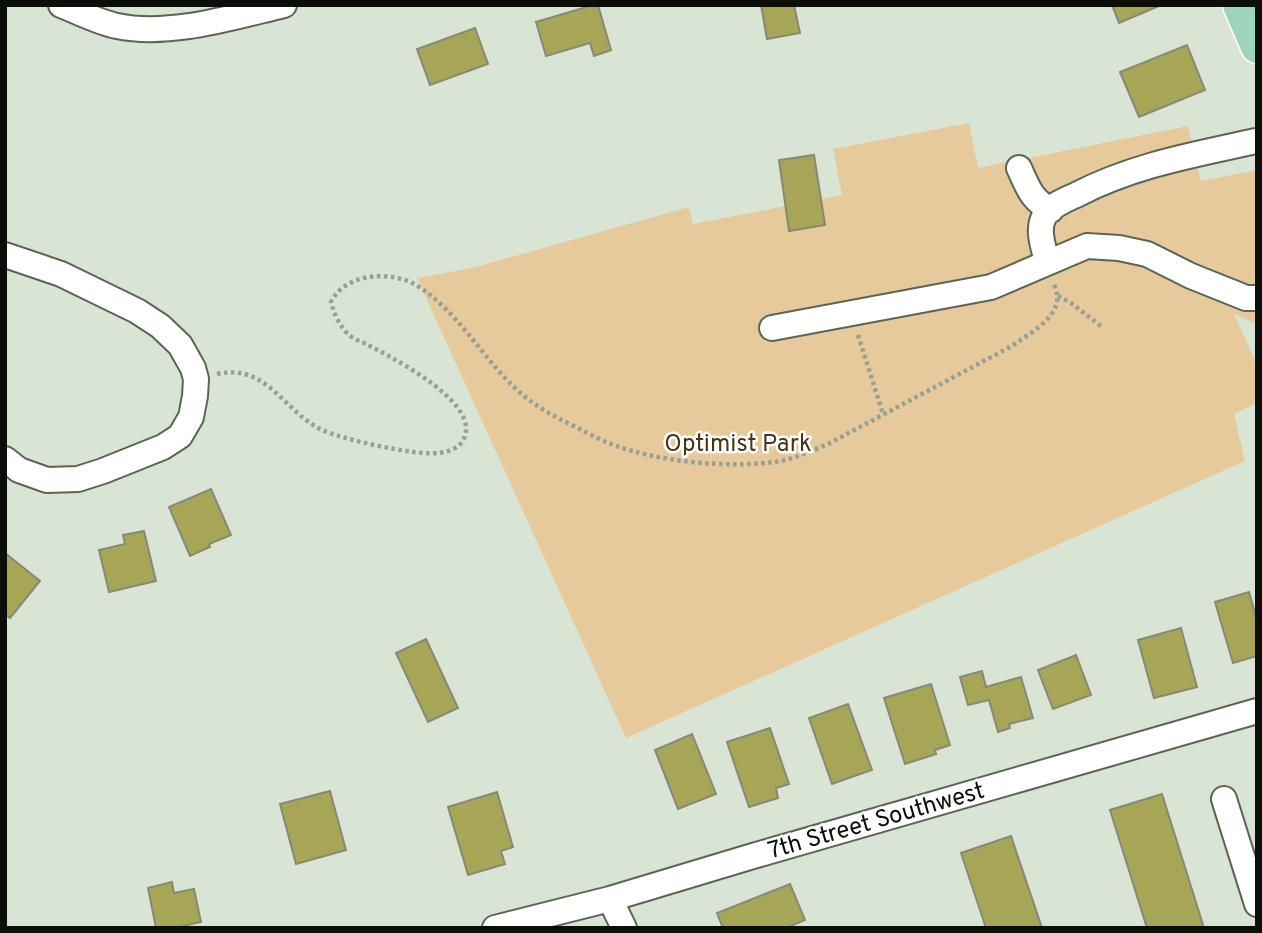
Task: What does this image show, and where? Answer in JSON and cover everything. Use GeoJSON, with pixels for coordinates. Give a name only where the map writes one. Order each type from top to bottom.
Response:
{"type":"FeatureCollection","features":[{"type":"Feature","properties":{"kind":"main road"},"geometry":{"type":"LineString","coordinates":[[1239,5],[1257,47]]}},
{"type":"Feature","properties":{"kind":"street"},"geometry":{"type":"LineString","coordinates":[[61,5],[116,26],[168,28],[193,26],[222,12],[285,5]]}},
{"type":"Feature","properties":{"kind":"street"},"geometry":{"type":"LineString","coordinates":[[1047,262],[1040,234],[1044,216],[1057,204],[1100,182],[1146,166],[1256,141]]}},
{"type":"Feature","properties":{"kind":"street"},"geometry":{"type":"LineString","coordinates":[[1019,168],[1038,203],[1051,210]]}},
{"type":"Feature","properties":{"kind":"street"},"geometry":{"type":"LineString","coordinates":[[772,328],[991,287],[1087,246],[1119,248],[1147,254],[1246,299],[1257,298]]}},
{"type":"Feature","properties":{"kind":"street"},"geometry":{"type":"LineString","coordinates":[[5,255],[61,274],[137,311],[160,326],[180,345],[196,379],[191,417],[180,436],[163,447],[78,479],[47,480],[19,470],[5,459]]}},
{"type":"Feature","properties":{"kind":"street","name":"7th Street Southwest"},"geometry":{"type":"LineString","coordinates":[[495,928],[610,899],[1257,710]]}},
{"type":"Feature","properties":{"kind":"street"},"geometry":{"type":"LineString","coordinates":[[1224,799],[1257,904]]}},
{"type":"Feature","properties":{"kind":"street"},"geometry":{"type":"LineString","coordinates":[[610,899],[624,928]]}},
{"type":"Feature","properties":{"kind":"path"},"geometry":{"type":"LineString","coordinates":[[196,379],[233,371],[248,374],[261,380],[312,424],[337,436],[422,453],[440,453],[454,449],[465,434],[465,423],[460,410],[449,397],[427,379],[349,336],[334,313],[331,302],[342,288],[360,279],[377,276],[398,277],[432,296],[515,388],[540,409],[611,444],[676,459],[741,464],[776,461],[800,456],[830,443],[1010,346],[1036,329],[1051,315],[1057,304],[1058,296],[1047,262]]}},
{"type":"Feature","properties":{"kind":"path"},"geometry":{"type":"LineString","coordinates":[[1058,296],[1072,303],[1102,327]]}},
{"type":"Feature","properties":{"kind":"path"},"geometry":{"type":"LineString","coordinates":[[851,313],[883,414]]}},
{"type":"Feature","properties":{"kind":"green space","name":"Optimist Park"},"geometry":{"type":"Polygon","coordinates":[[[969,123],[978,168],[1188,126],[1201,181],[1257,170],[1257,324],[1234,314],[1257,364],[1257,403],[1234,414],[1245,461],[626,738],[417,278],[472,268],[689,207],[693,224],[842,195],[833,149],[969,123]]]}},
{"type":"Feature","properties":{"kind":"building"},"geometry":{"type":"Polygon","coordinates":[[[598,5],[611,50],[594,56],[590,43],[546,56],[536,22],[598,5]]]}},
{"type":"Feature","properties":{"kind":"building"},"geometry":{"type":"Polygon","coordinates":[[[761,5],[794,5],[800,33],[767,39],[761,5]]]}},
{"type":"Feature","properties":{"kind":"building"},"geometry":{"type":"Polygon","coordinates":[[[1112,5],[1159,5],[1159,6],[1119,23],[1112,5]]]}},
{"type":"Feature","properties":{"kind":"building"},"geometry":{"type":"Polygon","coordinates":[[[475,28],[488,64],[430,85],[417,49],[475,28]]]}},
{"type":"Feature","properties":{"kind":"building"},"geometry":{"type":"Polygon","coordinates":[[[1187,45],[1205,90],[1139,117],[1120,72],[1187,45]]]}},
{"type":"Feature","properties":{"kind":"building"},"geometry":{"type":"Polygon","coordinates":[[[814,155],[825,225],[789,231],[779,160],[814,155]]]}},
{"type":"Feature","properties":{"kind":"building"},"geometry":{"type":"Polygon","coordinates":[[[211,489],[231,535],[190,556],[169,507],[211,489]]]}},
{"type":"Feature","properties":{"kind":"building"},"geometry":{"type":"Polygon","coordinates":[[[144,531],[156,581],[109,592],[99,550],[125,544],[123,535],[144,531]]]}},
{"type":"Feature","properties":{"kind":"building"},"geometry":{"type":"Polygon","coordinates":[[[5,553],[40,581],[10,618],[5,614],[5,553]]]}},
{"type":"Feature","properties":{"kind":"building"},"geometry":{"type":"Polygon","coordinates":[[[1249,592],[1257,620],[1257,656],[1233,663],[1215,602],[1249,592]]]}},
{"type":"Feature","properties":{"kind":"building"},"geometry":{"type":"Polygon","coordinates":[[[1181,628],[1197,687],[1154,698],[1138,640],[1181,628]]]}},
{"type":"Feature","properties":{"kind":"building"},"geometry":{"type":"Polygon","coordinates":[[[426,639],[458,708],[428,722],[396,653],[426,639]]]}},
{"type":"Feature","properties":{"kind":"building"},"geometry":{"type":"Polygon","coordinates":[[[1076,655],[1091,695],[1053,709],[1038,670],[1076,655]]]}},
{"type":"Feature","properties":{"kind":"building"},"geometry":{"type":"Polygon","coordinates":[[[982,671],[986,687],[1021,677],[1033,718],[1009,724],[1010,728],[998,732],[989,700],[968,705],[960,677],[982,671]]]}},
{"type":"Feature","properties":{"kind":"building"},"geometry":{"type":"Polygon","coordinates":[[[931,684],[950,745],[935,750],[936,754],[905,764],[884,698],[931,684]]]}},
{"type":"Feature","properties":{"kind":"building"},"geometry":{"type":"Polygon","coordinates":[[[848,704],[872,770],[832,784],[809,718],[848,704]]]}},
{"type":"Feature","properties":{"kind":"building"},"geometry":{"type":"Polygon","coordinates":[[[770,728],[789,784],[776,788],[778,798],[749,807],[727,742],[770,728]]]}},
{"type":"Feature","properties":{"kind":"building"},"geometry":{"type":"Polygon","coordinates":[[[692,734],[716,794],[678,809],[655,750],[692,734]]]}},
{"type":"Feature","properties":{"kind":"building"},"geometry":{"type":"Polygon","coordinates":[[[330,791],[346,850],[296,864],[280,804],[330,791]]]}},
{"type":"Feature","properties":{"kind":"building"},"geometry":{"type":"Polygon","coordinates":[[[497,792],[513,847],[501,851],[505,864],[468,875],[448,807],[497,792]]]}},
{"type":"Feature","properties":{"kind":"building"},"geometry":{"type":"Polygon","coordinates":[[[1162,794],[1204,928],[1147,928],[1110,810],[1162,794]]]}},
{"type":"Feature","properties":{"kind":"building"},"geometry":{"type":"Polygon","coordinates":[[[1011,836],[1042,928],[986,928],[961,853],[1011,836]]]}},
{"type":"Feature","properties":{"kind":"building"},"geometry":{"type":"Polygon","coordinates":[[[172,882],[174,893],[194,889],[201,922],[174,928],[156,928],[148,888],[172,882]]]}},
{"type":"Feature","properties":{"kind":"building"},"geometry":{"type":"Polygon","coordinates":[[[790,884],[805,920],[786,928],[723,928],[717,913],[790,884]]]}}]}
